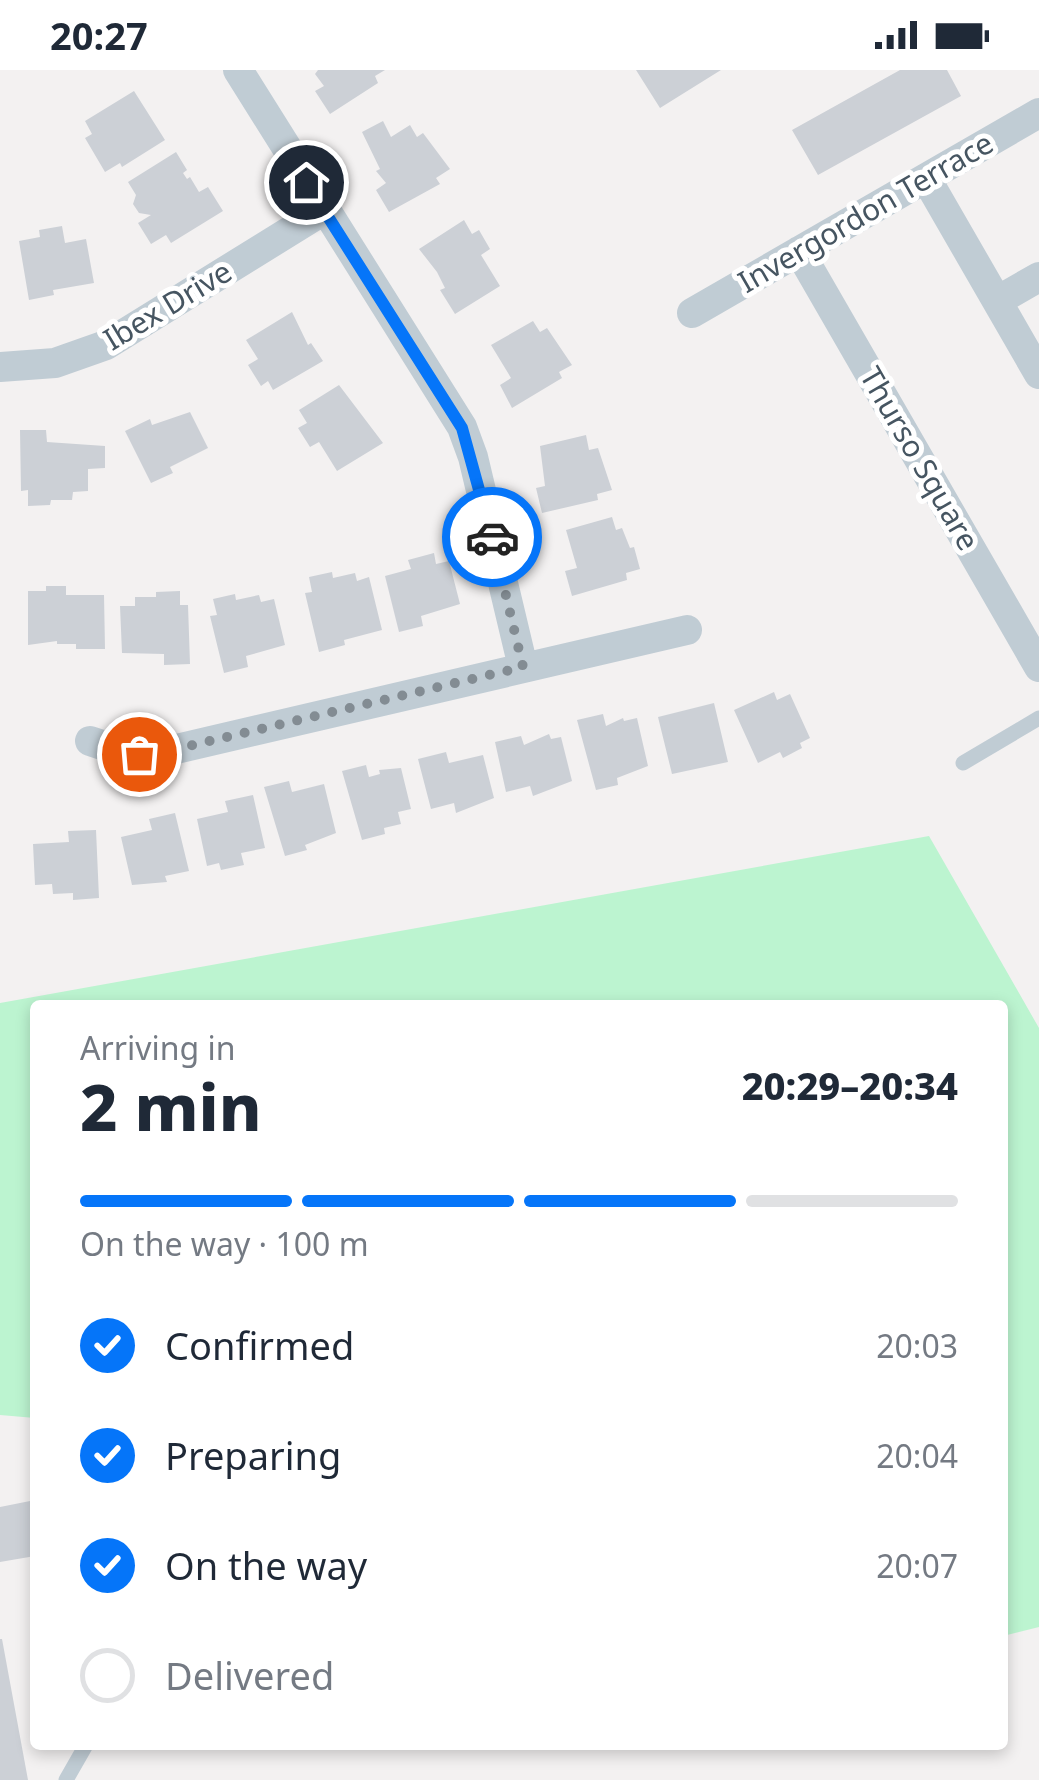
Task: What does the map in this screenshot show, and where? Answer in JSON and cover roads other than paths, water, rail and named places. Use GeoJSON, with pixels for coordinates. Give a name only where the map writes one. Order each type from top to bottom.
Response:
{"type":"FeatureCollection","features":[{"type":"Feature","properties":{"kind":"street"},"geometry":{"type":"LineString","coordinates":[[238,70],[462,428],[523,667]]}},
{"type":"Feature","properties":{"kind":"street","name":"Invergordon Terrace"},"geometry":{"type":"LineString","coordinates":[[692,313],[1039,113]]}},
{"type":"Feature","properties":{"kind":"street"},"geometry":{"type":"LineString","coordinates":[[926,178],[1039,374]]}},
{"type":"Feature","properties":{"kind":"street","name":"Ibex Drive"},"geometry":{"type":"LineString","coordinates":[[0,367],[55,363],[106,345],[324,210]]}},
{"type":"Feature","properties":{"kind":"street","name":"Thurso Square"},"geometry":{"type":"LineString","coordinates":[[799,251],[1031,635],[1039,667]]}},
{"type":"Feature","properties":{"kind":"street"},"geometry":{"type":"LineString","coordinates":[[997,302],[1039,277]]}},
{"type":"Feature","properties":{"kind":"street"},"geometry":{"type":"LineString","coordinates":[[90,741],[120,751],[159,753],[687,630]]}},
{"type":"Feature","properties":{"kind":"lane"},"geometry":{"type":"LineString","coordinates":[[962,763],[1039,718]]}},
{"type":"Feature","properties":{"kind":"lane"},"geometry":{"type":"LineString","coordinates":[[66,1780],[83,1750]]}}]}
